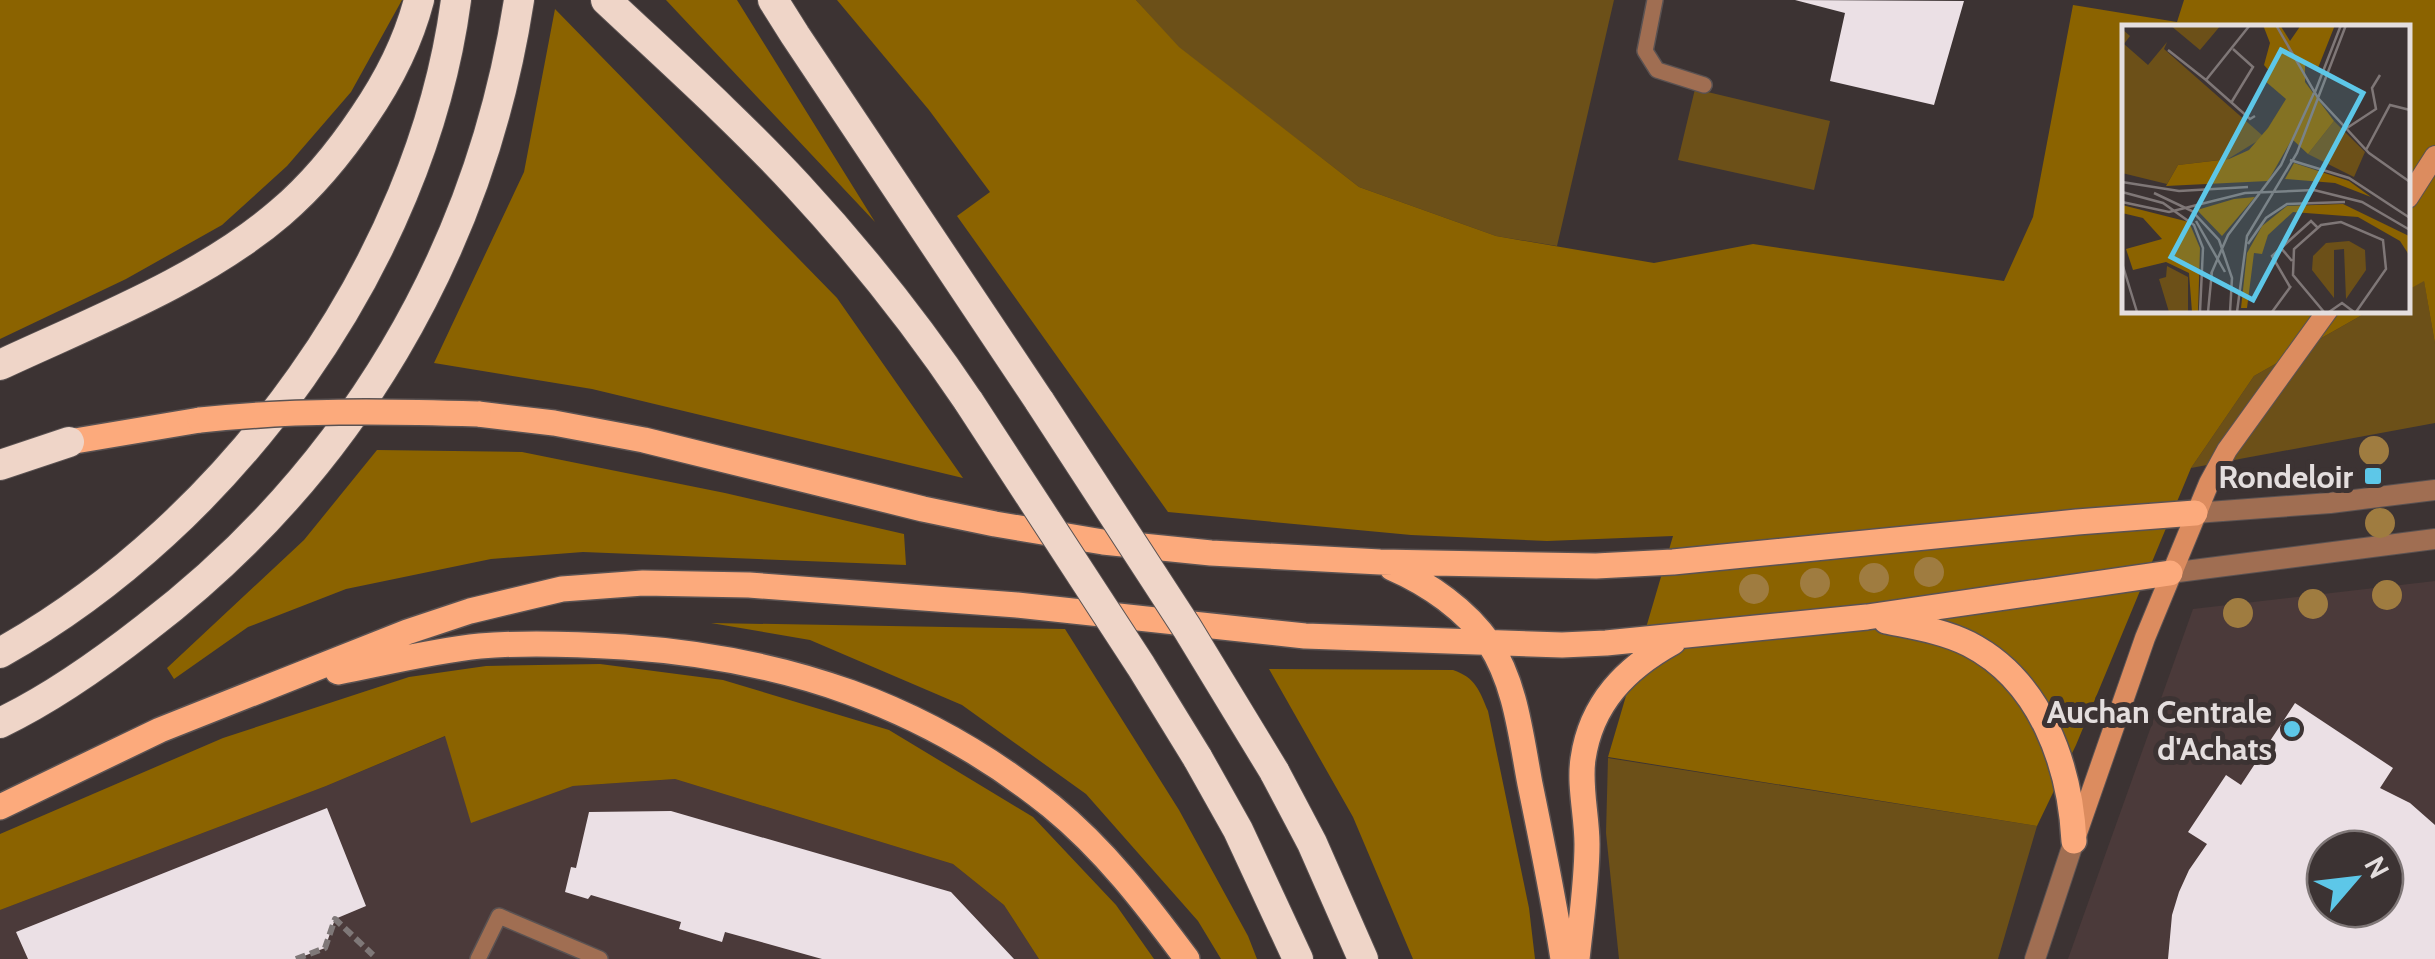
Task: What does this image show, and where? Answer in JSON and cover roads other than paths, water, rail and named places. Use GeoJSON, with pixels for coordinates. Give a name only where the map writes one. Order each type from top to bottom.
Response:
{"type":"FeatureCollection","features":[{"type":"Feature","properties":{"kind":"highway"},"geometry":{"type":"LineString","coordinates":[[0,365],[174,283],[278,216],[331,162],[373,104],[400,56],[419,0]]}},
{"type":"Feature","properties":{"kind":"highway"},"geometry":{"type":"LineString","coordinates":[[0,653],[73,606],[132,560],[202,495],[292,393],[367,271],[395,210],[432,112],[456,0]]}},
{"type":"Feature","properties":{"kind":"highway"},"geometry":{"type":"LineString","coordinates":[[0,723],[106,660],[176,605],[246,542],[330,445],[400,341],[428,291],[468,200],[493,121],[519,0]]}},
{"type":"Feature","properties":{"kind":"highway"},"geometry":{"type":"LineString","coordinates":[[773,0],[1187,628],[1274,771],[1312,843],[1363,959]]}},
{"type":"Feature","properties":{"kind":"highway"},"geometry":{"type":"LineString","coordinates":[[616,9],[799,187],[913,324],[1094,593],[1197,756],[1246,846],[1298,959]]}},
{"type":"Feature","properties":{"kind":"highway"},"geometry":{"type":"LineString","coordinates":[[0,465],[70,442]]}},
{"type":"Feature","properties":{"kind":"main road"},"geometry":{"type":"LineString","coordinates":[[70,442],[248,415],[392,411],[478,414],[644,440],[923,509],[1103,542],[1210,553],[1380,562],[1596,566],[1674,562],[2195,513]]}},
{"type":"Feature","properties":{"kind":"main road"},"geometry":{"type":"LineString","coordinates":[[1380,562],[1419,580],[1462,613],[1488,643],[1503,671],[1514,700],[1563,959]]}},
{"type":"Feature","properties":{"kind":"main road"},"geometry":{"type":"LineString","coordinates":[[0,807],[160,730],[407,632],[562,588],[643,583],[749,585],[932,598],[1305,636],[1562,645],[1867,617],[2170,573]]}},
{"type":"Feature","properties":{"kind":"main road"},"geometry":{"type":"LineString","coordinates":[[1867,617],[1936,631],[1968,644],[1998,664],[2024,690],[2045,723],[2058,755],[2070,796],[2074,841]]}},
{"type":"Feature","properties":{"kind":"main road"},"geometry":{"type":"LineString","coordinates":[[1577,959],[1587,846],[1582,762],[1590,728],[1605,699],[1625,676],[1646,657],[1687,634]]}},
{"type":"Feature","properties":{"kind":"main road"},"geometry":{"type":"LineString","coordinates":[[288,681],[476,646],[530,644],[680,651],[748,662],[816,680],[927,725],[994,765],[1052,808],[1142,898],[1187,959]]}},
{"type":"Feature","properties":{"kind":"street"},"geometry":{"type":"LineString","coordinates":[[2410,195],[2435,156]]}},
{"type":"Feature","properties":{"kind":"street"},"geometry":{"type":"LineString","coordinates":[[2035,959],[2170,573],[2195,513],[2227,450],[2327,312]]}},
{"type":"Feature","properties":{"kind":"street"},"geometry":{"type":"LineString","coordinates":[[0,453],[70,442]]}},
{"type":"Feature","properties":{"kind":"street"},"geometry":{"type":"LineString","coordinates":[[2195,513],[2435,490]]}},
{"type":"Feature","properties":{"kind":"street"},"geometry":{"type":"LineString","coordinates":[[2170,573],[2435,539]]}},
{"type":"Feature","properties":{"kind":"lane"},"geometry":{"type":"LineString","coordinates":[[1655,0],[1645,51],[1657,70],[1704,85]]}},
{"type":"Feature","properties":{"kind":"lane"},"geometry":{"type":"LineString","coordinates":[[478,959],[499,916],[600,959]]}},
{"type":"Feature","properties":{"kind":"place","name":"Rondeloir"},"geometry":{"type":"Point","coordinates":[2373,476]}},
{"type":"Feature","properties":{"kind":"place","name":"Auchan Centrale d'Achats"},"geometry":{"type":"Point","coordinates":[2292,729]}}]}
